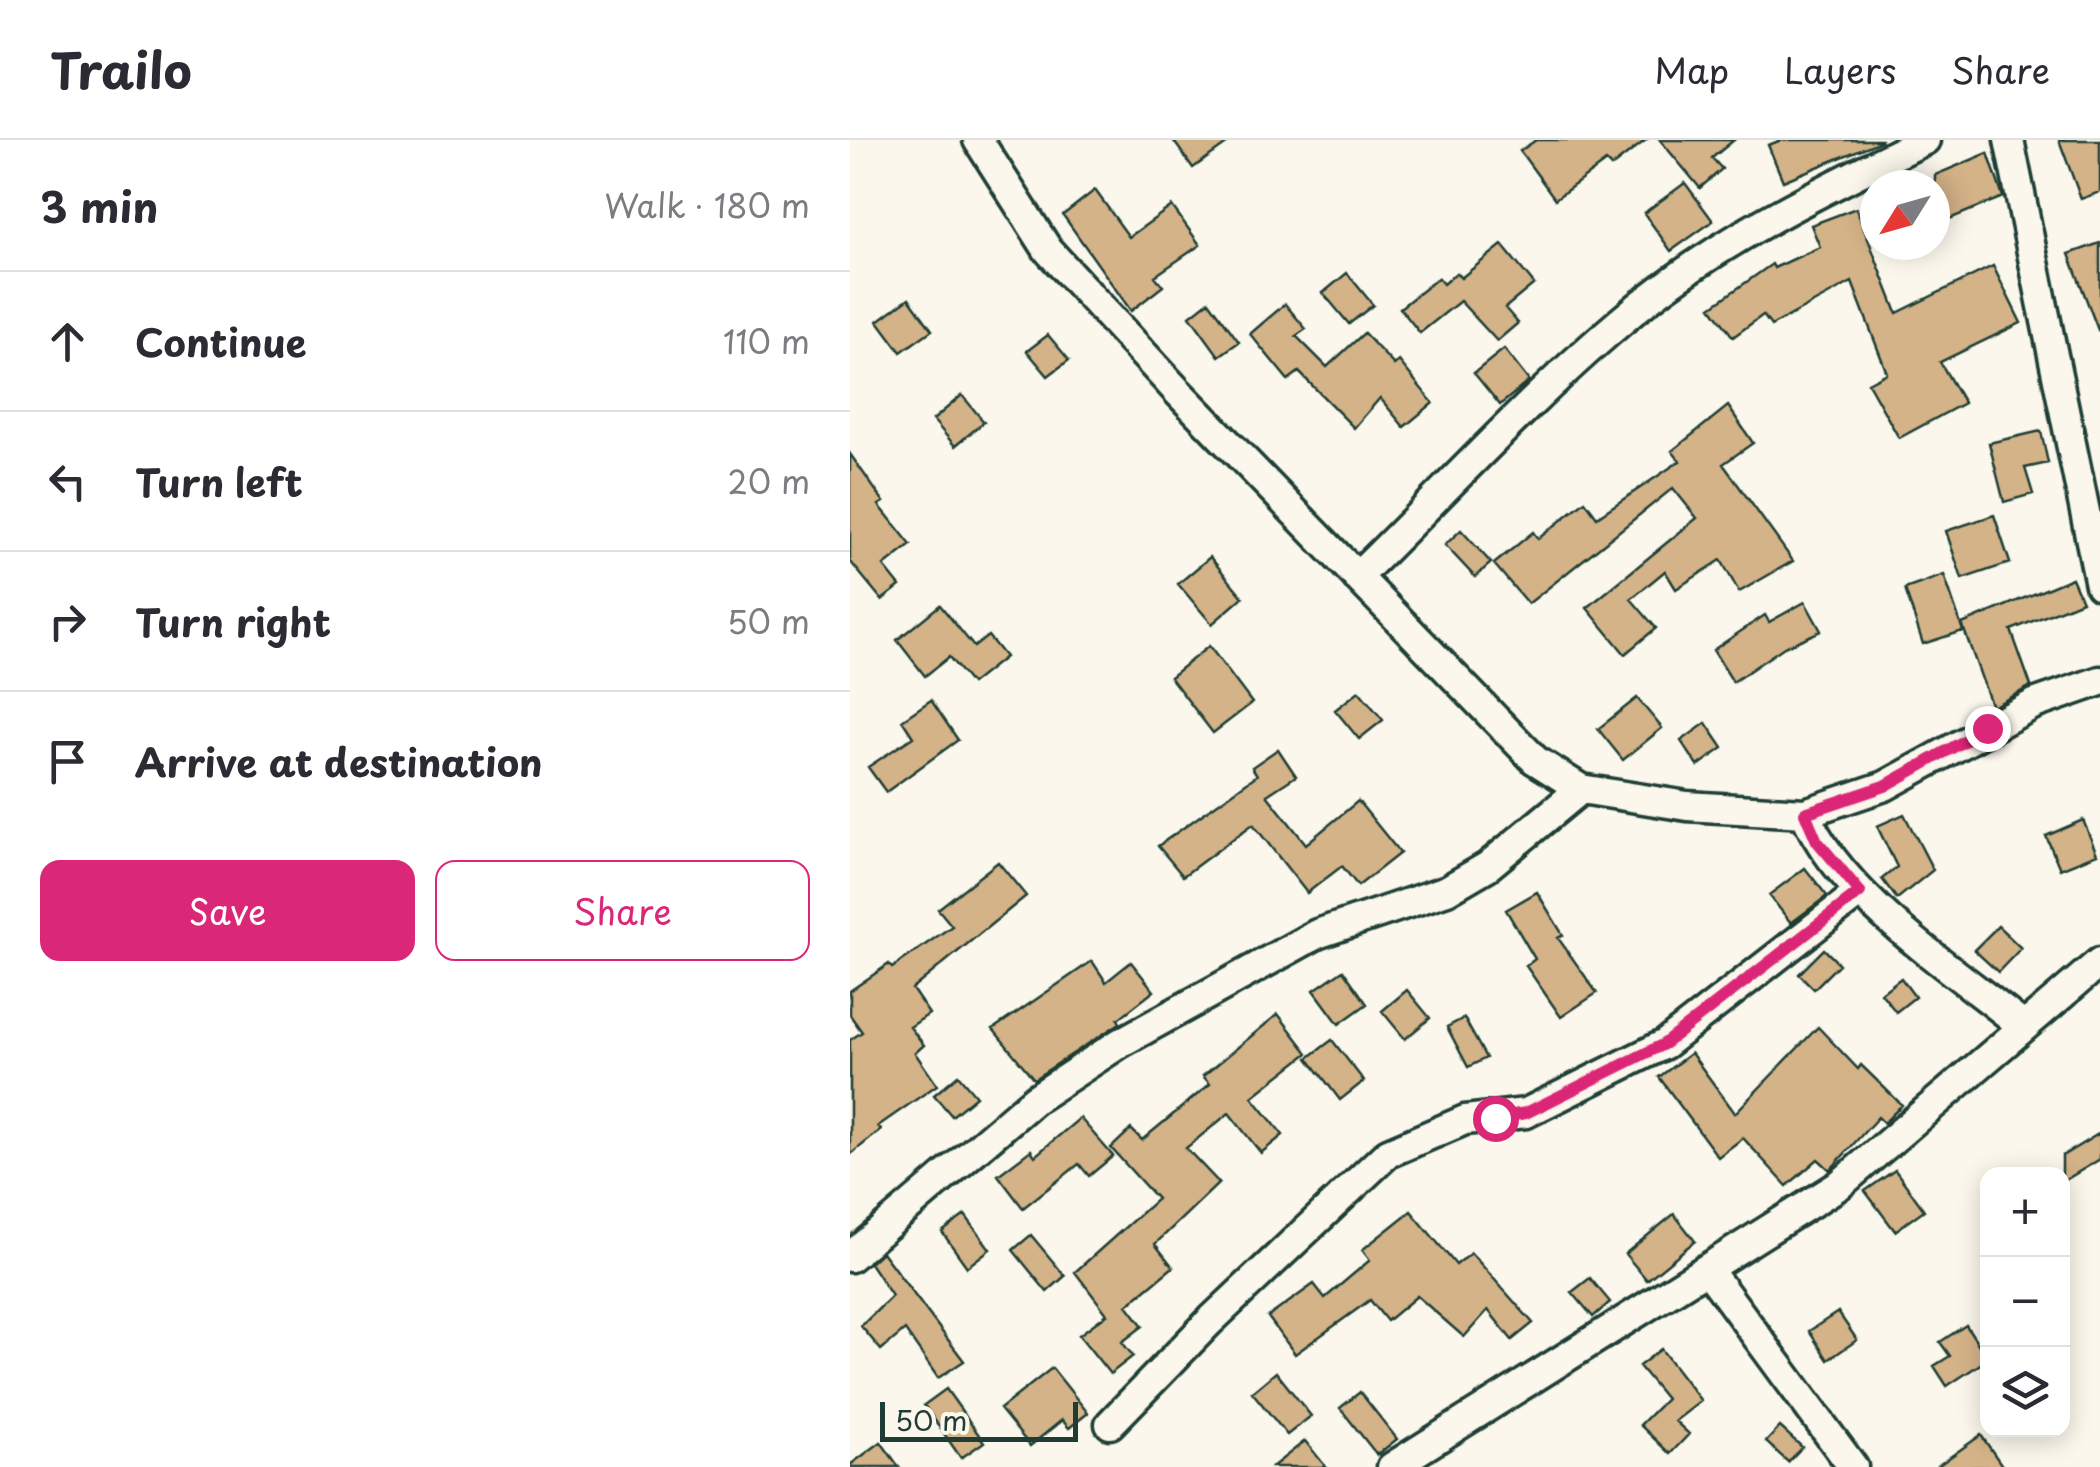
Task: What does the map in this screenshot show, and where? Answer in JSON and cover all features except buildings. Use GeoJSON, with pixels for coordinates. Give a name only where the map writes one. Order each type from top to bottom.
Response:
{"type":"FeatureCollection","features":[{"type":"Feature","properties":{"kind":"street"},"geometry":{"type":"LineString","coordinates":[[978,140],[1048,250],[1356,577],[1535,760],[1581,789],[1686,806],[1805,813],[1885,786],[2034,704],[2100,681]]}},
{"type":"Feature","properties":{"kind":"street"},"geometry":{"type":"LineString","coordinates":[[1356,577],[1620,322],[1712,255],[1811,195],[1925,140]]}},
{"type":"Feature","properties":{"kind":"street"},"geometry":{"type":"LineString","coordinates":[[2008,140],[2100,584]]}},
{"type":"Feature","properties":{"kind":"street"},"geometry":{"type":"LineString","coordinates":[[850,1257],[1035,1099],[1120,1043],[1317,934],[1446,890],[1488,866],[1581,789]]}},
{"type":"Feature","properties":{"kind":"street"},"geometry":{"type":"LineString","coordinates":[[1805,813],[1817,841],[1860,892],[2024,1027]]}},
{"type":"Feature","properties":{"kind":"street"},"geometry":{"type":"LineString","coordinates":[[1110,1424],[1210,1322],[1388,1153],[1465,1120],[1526,1113],[1664,1044],[1860,892]]}},
{"type":"Feature","properties":{"kind":"street"},"geometry":{"type":"LineString","coordinates":[[1392,1467],[1838,1186],[2100,962]]}},
{"type":"Feature","properties":{"kind":"street"},"geometry":{"type":"LineString","coordinates":[[1708,1270],[1853,1467]]}},
{"type":"Feature","properties":{"kind":"route"},"geometry":{"type":"LineString","coordinates":[[1495,1118],[1526,1113],[1664,1044],[1760,972],[1860,892],[1833,864],[1805,813],[1885,786],[1987,728]]}}]}
